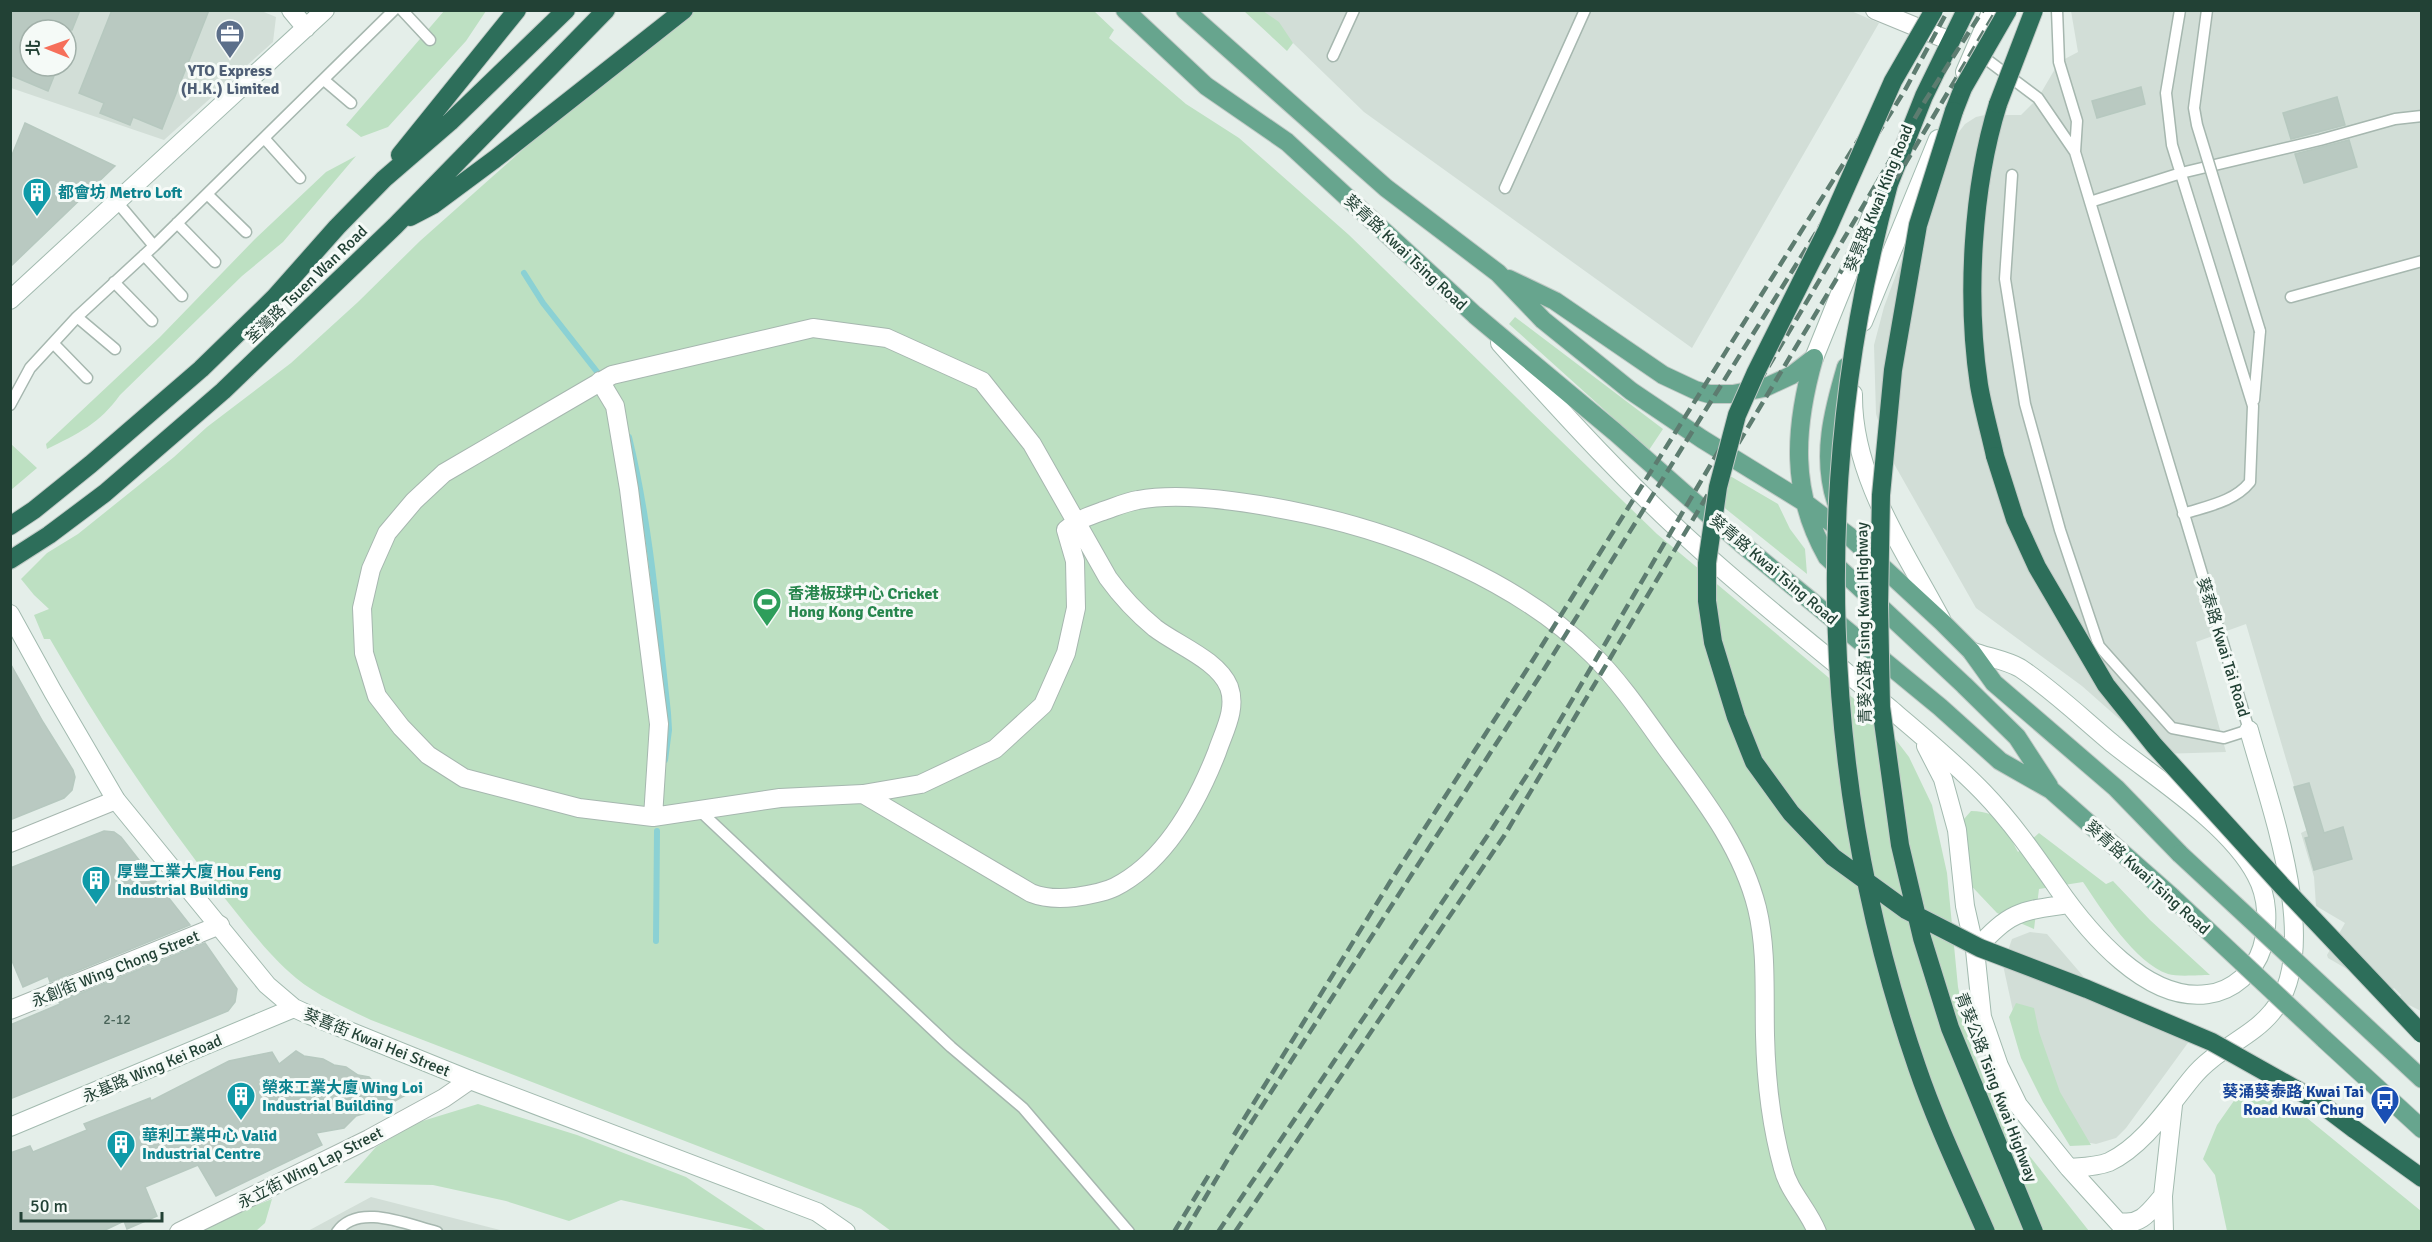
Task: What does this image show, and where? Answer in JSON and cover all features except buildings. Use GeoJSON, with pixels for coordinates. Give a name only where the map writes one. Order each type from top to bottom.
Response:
{"type":"FeatureCollection","features":[{"type":"Feature","properties":{"kind":"highway"},"geometry":{"type":"LineString","coordinates":[[384,179],[403,150],[517,10]]}},
{"type":"Feature","properties":{"kind":"highway","name":"荃灣路 Tsuen Wan Road"},"geometry":{"type":"LineString","coordinates":[[10,526],[34,510],[201,369],[275,297],[337,227],[384,179],[450,122],[566,10]]}},
{"type":"Feature","properties":{"kind":"highway","name":"荃灣路 Tsuen Wan Road"},"geometry":{"type":"LineString","coordinates":[[10,560],[49,535],[155,451],[259,357],[395,226],[606,10]]}},
{"type":"Feature","properties":{"kind":"highway"},"geometry":{"type":"LineString","coordinates":[[395,226],[433,205],[495,159],[684,10]]}},
{"type":"Feature","properties":{"kind":"highway"},"geometry":{"type":"LineString","coordinates":[[1934,10],[1893,81],[1827,230],[1756,372],[1737,415],[1718,487],[1707,563],[1707,601],[1713,642],[1736,717],[1754,762],[1791,813],[1833,857],[1906,910],[1980,948],[2087,989],[2212,1042],[2317,1101],[2421,1178]]}},
{"type":"Feature","properties":{"kind":"highway","name":"青葵公路 Tsing Kwai Highway"},"geometry":{"type":"LineString","coordinates":[[1966,10],[1920,106],[1889,184],[1881,214],[1851,373],[1837,494],[1834,601],[1840,710],[1848,778],[1876,924],[1917,1066],[1939,1126],[1986,1232]]}},
{"type":"Feature","properties":{"kind":"highway","name":"青葵公路 Tsing Kwai Highway"},"geometry":{"type":"LineString","coordinates":[[2008,10],[1963,88],[1918,225],[1893,370],[1881,495],[1879,605],[1881,707],[1900,845],[1922,938],[1950,1028],[2034,1232]]}},
{"type":"Feature","properties":{"kind":"highway"},"geometry":{"type":"LineString","coordinates":[[2034,10],[1991,127],[1980,180],[1975,232],[1973,323],[1979,385],[1995,456],[2015,519],[2037,567],[2080,643],[2106,685],[2126,711],[2283,887],[2421,1034]]}},
{"type":"Feature","properties":{"kind":"main road","name":"葵青路 Kwai Tsing Road"},"geometry":{"type":"LineString","coordinates":[[1125,10],[1206,86],[1287,142],[1475,315],[1615,432],[1743,545],[1940,707],[2001,761],[2051,790],[2170,896],[2324,1039],[2415,1118],[2421,1129]]}},
{"type":"Feature","properties":{"kind":"main road","name":"葵青路 Kwai Tsing Road"},"geometry":{"type":"LineString","coordinates":[[1185,10],[1386,188],[1498,273],[1543,320],[1631,391],[1692,433],[1804,502],[1849,536],[1971,651],[1994,683],[2116,788],[2180,854],[2421,1079]]}},
{"type":"Feature","properties":{"kind":"main road"},"geometry":{"type":"LineString","coordinates":[[1498,273],[1555,302],[1663,375],[1702,392],[1733,394],[1764,388],[1792,375],[1814,358]]}},
{"type":"Feature","properties":{"kind":"main road"},"geometry":{"type":"LineString","coordinates":[[1849,536],[1834,494],[1829,462],[1830,430],[1836,399],[1863,320]]}},
{"type":"Feature","properties":{"kind":"main road"},"geometry":{"type":"LineString","coordinates":[[1814,358],[1800,427],[1799,467],[1804,502],[1813,533],[1827,557],[2017,737],[2051,790]]}},
{"type":"Feature","properties":{"kind":"street"},"geometry":{"type":"LineString","coordinates":[[291,10],[306,28]]}},
{"type":"Feature","properties":{"kind":"street"},"geometry":{"type":"LineString","coordinates":[[10,300],[325,10]]}},
{"type":"Feature","properties":{"kind":"street"},"geometry":{"type":"LineString","coordinates":[[1875,10],[1943,38],[1956,10]]}},
{"type":"Feature","properties":{"kind":"street"},"geometry":{"type":"LineString","coordinates":[[1974,51],[1992,10]]}},
{"type":"Feature","properties":{"kind":"street","name":"葵景路 Kwai King Road"},"geometry":{"type":"LineString","coordinates":[[1814,358],[1943,38]]}},
{"type":"Feature","properties":{"kind":"street","name":"葵景路 Kwai King Road"},"geometry":{"type":"LineString","coordinates":[[1942,622],[1886,517],[1862,459],[1853,402],[1854,368],[1863,320],[1974,51]]}},
{"type":"Feature","properties":{"kind":"street"},"geometry":{"type":"LineString","coordinates":[[1475,315],[1595,448],[1704,553],[1920,734],[1999,810],[2021,835],[2069,904],[2094,933],[2142,978],[2168,990],[2195,996],[2217,993],[2241,980],[2260,954],[2267,932],[2267,914],[2256,875],[2241,853],[2208,818],[2017,666],[1971,651]]}},
{"type":"Feature","properties":{"kind":"street"},"geometry":{"type":"LineString","coordinates":[[863,794],[1025,890],[1049,898],[1087,896],[1113,888],[1145,865],[1176,830],[1208,776],[1229,718],[1232,707],[1230,689],[1216,668],[1158,630],[1108,579],[1077,521],[1032,444],[982,381],[887,338],[813,328],[612,375],[444,473],[414,501],[387,533],[371,568],[362,608],[364,653],[377,696],[401,728],[428,755],[464,778],[579,808],[653,817],[780,798],[863,794],[921,783],[995,749],[1043,705],[1066,653],[1076,608],[1075,561],[1065,530],[1077,521],[1132,501],[1210,499],[1283,509],[1320,517],[1397,540],[1464,569],[1523,601],[1550,619],[1592,655],[1616,680],[1702,796],[1728,837],[1746,873],[1758,913],[1763,948],[1770,1100],[1780,1156],[1790,1185],[1810,1216],[1817,1232]]}},
{"type":"Feature","properties":{"kind":"street"},"geometry":{"type":"LineString","coordinates":[[600,381],[615,406],[629,489],[659,724],[653,817]]}},
{"type":"Feature","properties":{"kind":"street","name":"葵喜街 Kwai Hei Street"},"geometry":{"type":"LineString","coordinates":[[10,614],[116,800],[267,985],[294,1008],[470,1080],[817,1212],[846,1232]]}},
{"type":"Feature","properties":{"kind":"street","name":"葵泰路 Kwai Tai Road"},"geometry":{"type":"LineString","coordinates":[[2068,1168],[2095,1166],[2119,1156],[2173,1105],[2206,1062],[2217,1052],[2258,1026],[2274,1010],[2290,978],[2294,946],[2291,900],[2284,855],[2249,730]]}},
{"type":"Feature","properties":{"kind":"street"},"geometry":{"type":"LineString","coordinates":[[1920,734],[1943,779],[1958,830],[1965,906],[1975,950],[1982,1017],[1999,1066],[2019,1105],[2068,1168],[2123,1227],[2142,1219],[2163,1196]]}},
{"type":"Feature","properties":{"kind":"street"},"geometry":{"type":"LineString","coordinates":[[10,843],[116,800]]}},
{"type":"Feature","properties":{"kind":"street"},"geometry":{"type":"LineString","coordinates":[[1975,950],[1994,929],[2019,912],[2069,904]]}},
{"type":"Feature","properties":{"kind":"street","name":"永創街 Wing Chong Street"},"geometry":{"type":"LineString","coordinates":[[10,1010],[220,925]]}},
{"type":"Feature","properties":{"kind":"street","name":"永基路 Wing Kei Road"},"geometry":{"type":"LineString","coordinates":[[10,1127],[294,1008]]}},
{"type":"Feature","properties":{"kind":"street","name":"永立街 Wing Lap Street"},"geometry":{"type":"LineString","coordinates":[[179,1232],[369,1138],[444,1098],[470,1080]]}},
{"type":"Feature","properties":{"kind":"street","name":"葵泰路 Kwai Tai Road"},"geometry":{"type":"LineString","coordinates":[[2164,1232],[2163,1196],[2173,1105]]}},
{"type":"Feature","properties":{"kind":"lane"},"geometry":{"type":"LineString","coordinates":[[10,405],[30,368],[77,316],[177,224],[394,10]]}},
{"type":"Feature","properties":{"kind":"lane"},"geometry":{"type":"LineString","coordinates":[[402,10],[430,40]]}},
{"type":"Feature","properties":{"kind":"lane"},"geometry":{"type":"LineString","coordinates":[[1333,56],[1354,10]]}},
{"type":"Feature","properties":{"kind":"lane"},"geometry":{"type":"LineString","coordinates":[[1505,188],[1585,10]]}},
{"type":"Feature","properties":{"kind":"lane","name":"葵泰路 Kwai Tai Road"},"geometry":{"type":"LineString","coordinates":[[2057,10],[2056,33],[2060,62],[2077,121],[2075,152]]}},
{"type":"Feature","properties":{"kind":"lane"},"geometry":{"type":"LineString","coordinates":[[2180,10],[2166,93],[2172,145],[2253,406]]}},
{"type":"Feature","properties":{"kind":"lane"},"geometry":{"type":"LineString","coordinates":[[2184,514],[2233,497],[2242,492],[2250,482],[2253,406],[2260,331],[2197,125],[2195,97],[2207,10]]}},
{"type":"Feature","properties":{"kind":"lane","name":"葵泰路 Kwai Tai Road"},"geometry":{"type":"LineString","coordinates":[[1974,51],[2038,98],[2075,152],[2249,730]]}},
{"type":"Feature","properties":{"kind":"lane"},"geometry":{"type":"LineString","coordinates":[[324,80],[351,104]]}},
{"type":"Feature","properties":{"kind":"lane"},"geometry":{"type":"LineString","coordinates":[[2090,202],[2181,173],[2320,140],[2395,119],[2421,116]]}},
{"type":"Feature","properties":{"kind":"lane"},"geometry":{"type":"LineString","coordinates":[[264,138],[300,178]]}},
{"type":"Feature","properties":{"kind":"lane"},"geometry":{"type":"LineString","coordinates":[[2012,175],[2005,279],[2025,404],[2060,530],[2098,646],[2172,728],[2224,738],[2249,730]]}},
{"type":"Feature","properties":{"kind":"lane"},"geometry":{"type":"LineString","coordinates":[[207,194],[246,232]]}},
{"type":"Feature","properties":{"kind":"lane"},"geometry":{"type":"LineString","coordinates":[[117,202],[154,246]]}},
{"type":"Feature","properties":{"kind":"lane"},"geometry":{"type":"LineString","coordinates":[[177,224],[215,262]]}},
{"type":"Feature","properties":{"kind":"lane"},"geometry":{"type":"LineString","coordinates":[[144,255],[182,296]]}},
{"type":"Feature","properties":{"kind":"lane"},"geometry":{"type":"LineString","coordinates":[[2291,297],[2421,261]]}},
{"type":"Feature","properties":{"kind":"lane"},"geometry":{"type":"LineString","coordinates":[[114,282],[152,321]]}},
{"type":"Feature","properties":{"kind":"lane"},"geometry":{"type":"LineString","coordinates":[[77,316],[115,349]]}},
{"type":"Feature","properties":{"kind":"lane"},"geometry":{"type":"LineString","coordinates":[[53,343],[87,378]]}},
{"type":"Feature","properties":{"kind":"lane"},"geometry":{"type":"LineString","coordinates":[[699,810],[951,1047],[1023,1108],[1129,1232]]}},
{"type":"Feature","properties":{"kind":"lane"},"geometry":{"type":"LineString","coordinates":[[337,1232],[349,1219],[374,1217],[437,1232]]}},
{"type":"Feature","properties":{"kind":"shaded area"},"geometry":{"type":"Polygon","coordinates":[[[259,10],[276,17],[273,42],[164,140],[11,88],[11,11],[259,10]]]}},
{"type":"Feature","properties":{"kind":"shaded area"},"geometry":{"type":"Polygon","coordinates":[[[1849,10],[1879,23],[1692,348],[1364,112],[1293,43],[1253,11],[1849,10]]]}},
{"type":"Feature","properties":{"kind":"shaded area"},"geometry":{"type":"Polygon","coordinates":[[[2071,11],[2421,11],[2421,1011],[2397,999],[2401,995],[2394,988],[2388,993],[2328,958],[2327,955],[2345,923],[2316,906],[2314,877],[2301,833],[2307,830],[2246,624],[2196,642],[2226,752],[2159,754],[2082,686],[1976,608],[1889,455],[1876,414],[1874,345],[1884,307],[1913,229],[1958,133],[1965,124],[1976,117],[1985,115],[2021,115],[2038,98],[2059,62],[2078,52],[2071,11]]]}},
{"type":"Feature","properties":{"kind":"shaded area"},"geometry":{"type":"Polygon","coordinates":[[[2030,932],[2047,934],[2089,983],[2198,1029],[2126,1128],[2116,1138],[2096,1144],[2074,1140],[2020,1043],[2003,965],[2012,939],[2030,932]]]}},
{"type":"Feature","properties":{"kind":"shaded area"},"geometry":{"type":"Polygon","coordinates":[[[371,1197],[504,1231],[306,1232],[371,1197]]]}},
{"type":"Feature","properties":{"kind":"green space"},"geometry":{"type":"Polygon","coordinates":[[[444,11],[486,11],[466,41],[388,127],[361,137],[346,125],[444,11]]]}},
{"type":"Feature","properties":{"kind":"green space"},"geometry":{"type":"Polygon","coordinates":[[[690,11],[1094,11],[1114,30],[1109,38],[1186,104],[1239,138],[1349,235],[1657,534],[1883,723],[1909,757],[1932,805],[1947,873],[1958,987],[1969,1040],[1984,1080],[2005,1121],[2024,1149],[2089,1231],[891,1231],[861,1209],[371,1020],[323,996],[296,978],[249,928],[154,803],[110,738],[50,639],[44,639],[34,615],[49,609],[21,579],[47,553],[78,534],[174,457],[207,427],[291,363],[420,241],[546,129],[690,11]]]}},
{"type":"Feature","properties":{"kind":"green space"},"geometry":{"type":"Polygon","coordinates":[[[1244,11],[1263,11],[1279,22],[1293,43],[1287,51],[1244,11]]]}},
{"type":"Feature","properties":{"kind":"green space"},"geometry":{"type":"Polygon","coordinates":[[[356,156],[283,242],[242,276],[120,395],[105,413],[78,433],[47,449],[46,444],[160,337],[255,239],[326,172],[356,156]]]}},
{"type":"Feature","properties":{"kind":"green space"},"geometry":{"type":"Polygon","coordinates":[[[1515,317],[1663,429],[1649,450],[1509,324],[1515,317]]]}},
{"type":"Feature","properties":{"kind":"green space"},"geometry":{"type":"Polygon","coordinates":[[[11,444],[37,468],[11,490],[11,444]]]}},
{"type":"Feature","properties":{"kind":"green space"},"geometry":{"type":"Polygon","coordinates":[[[1725,473],[1778,504],[1790,529],[1805,549],[1807,574],[1721,505],[1725,473]]]}},
{"type":"Feature","properties":{"kind":"green space"},"geometry":{"type":"Polygon","coordinates":[[[1971,811],[1990,814],[2002,822],[2018,852],[2039,833],[2106,884],[2113,881],[2150,920],[2210,975],[2172,975],[2143,959],[2120,934],[2083,882],[2039,889],[2034,929],[1997,913],[1961,875],[1951,834],[1971,811]]]}},
{"type":"Feature","properties":{"kind":"green space"},"geometry":{"type":"Polygon","coordinates":[[[2016,1003],[2034,1008],[2039,1032],[2060,1092],[2091,1145],[2070,1146],[2043,1102],[2021,1058],[2009,1017],[2016,1003]]]}},
{"type":"Feature","properties":{"kind":"green space"},"geometry":{"type":"Polygon","coordinates":[[[2245,1085],[2307,1118],[2421,1211],[2421,1231],[2227,1231],[2215,1175],[2203,1159],[2217,1125],[2245,1085]]]}},
{"type":"Feature","properties":{"kind":"green space"},"geometry":{"type":"Polygon","coordinates":[[[478,1104],[577,1135],[686,1177],[767,1231],[758,1231],[621,1200],[569,1221],[506,1201],[433,1185],[344,1183],[376,1147],[416,1123],[478,1104]]]}},
{"type":"Feature","properties":{"kind":"green space"},"geometry":{"type":"Polygon","coordinates":[[[272,1199],[265,1223],[256,1231],[188,1232],[272,1199]]]}},
{"type":"Feature","properties":{"kind":"waterway"},"geometry":{"type":"LineString","coordinates":[[524,273],[543,303],[598,373]]}},
{"type":"Feature","properties":{"kind":"waterway"},"geometry":{"type":"LineString","coordinates":[[629,437],[643,506],[657,609],[669,730],[665,760]]}},
{"type":"Feature","properties":{"kind":"waterway"},"geometry":{"type":"LineString","coordinates":[[656,941],[657,831]]}},
{"type":"Feature","properties":{"kind":"railway"},"geometry":{"type":"LineString","coordinates":[[1234,1135],[1390,882],[1526,671],[1894,83],[1936,10]]}},
{"type":"Feature","properties":{"kind":"railway"},"geometry":{"type":"LineString","coordinates":[[1185,1232],[1231,1154],[1538,679],[1905,90],[1948,10]]}},
{"type":"Feature","properties":{"kind":"railway"},"geometry":{"type":"LineString","coordinates":[[1218,1232],[1536,761],[1925,101],[1983,10]]}},
{"type":"Feature","properties":{"kind":"railway"},"geometry":{"type":"LineString","coordinates":[[1235,1232],[1504,836],[1997,10]]}},
{"type":"Feature","properties":{"kind":"railway"},"geometry":{"type":"LineString","coordinates":[[1174,1232],[1210,1173]]}},
{"type":"Feature","properties":{"kind":"place","name":"YTO Express (H.K.) Limited"},"geometry":{"type":"Point","coordinates":[230,60]}},
{"type":"Feature","properties":{"kind":"place","name":"都會坊 Metro Loft"},"geometry":{"type":"Point","coordinates":[37,218]}},
{"type":"Feature","properties":{"kind":"place","name":"香港板球中心 Cricket Hong Kong Centre"},"geometry":{"type":"Point","coordinates":[767,628]}},
{"type":"Feature","properties":{"kind":"place","name":"厚豐工業大廈 Hou Feng Industrial Building"},"geometry":{"type":"Point","coordinates":[96,906]}},
{"type":"Feature","properties":{"kind":"place","name":"榮來工業大廈 Wing Loi Industrial Building"},"geometry":{"type":"Point","coordinates":[241,1122]}},
{"type":"Feature","properties":{"kind":"place","name":"葵涌葵泰路 Kwai Tai Road Kwai Chung"},"geometry":{"type":"Point","coordinates":[2385,1126]}},
{"type":"Feature","properties":{"kind":"place","name":"華利工業中心 Valid Industrial Centre"},"geometry":{"type":"Point","coordinates":[121,1170]}}]}
